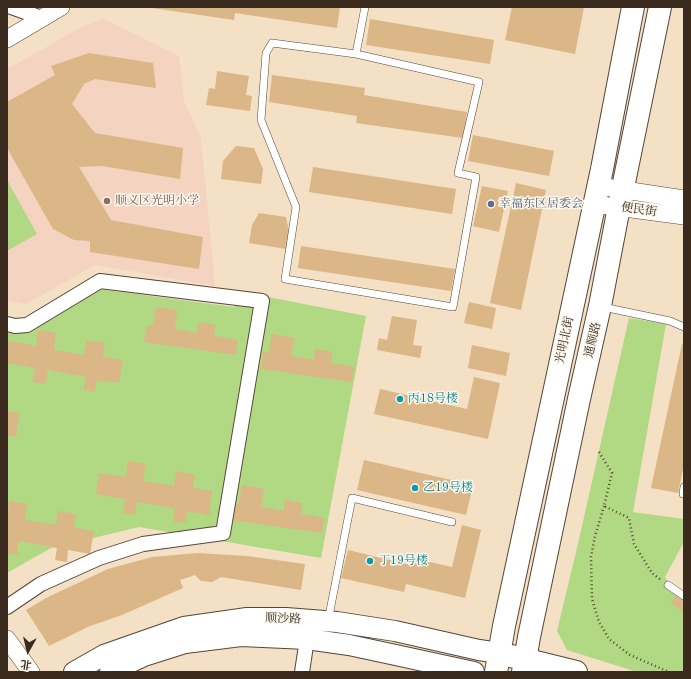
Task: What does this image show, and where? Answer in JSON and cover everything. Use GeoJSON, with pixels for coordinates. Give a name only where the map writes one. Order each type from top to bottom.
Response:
{"type":"FeatureCollection","features":[{"type":"Feature","properties":{"kind":"main road","name":"光明北街"},"geometry":{"type":"LineString","coordinates":[[497,663],[505,618],[596,195],[633,7]]}},
{"type":"Feature","properties":{"kind":"main road","name":"通顺路"},"geometry":{"type":"LineString","coordinates":[[524,666],[579,399],[600,306],[660,7]]}},
{"type":"Feature","properties":{"kind":"main road","name":"顺沙路"},"geometry":{"type":"LineString","coordinates":[[74,672],[104,655],[184,627],[247,618],[286,618],[328,621],[395,631],[479,650],[497,663]]}},
{"type":"Feature","properties":{"kind":"main road","name":"顺沙路"},"geometry":{"type":"LineString","coordinates":[[110,672],[144,656],[185,643],[241,636],[307,639],[349,645],[474,672]]}},
{"type":"Feature","properties":{"kind":"main road"},"geometry":{"type":"LineString","coordinates":[[497,663],[576,672]]}},
{"type":"Feature","properties":{"kind":"street"},"geometry":{"type":"LineString","coordinates":[[11,7],[42,18]]}},
{"type":"Feature","properties":{"kind":"street"},"geometry":{"type":"LineString","coordinates":[[7,39],[61,7]]}},
{"type":"Feature","properties":{"kind":"street","name":"便民街"},"geometry":{"type":"LineString","coordinates":[[596,195],[621,198],[684,199]]}},
{"type":"Feature","properties":{"kind":"street","name":"便民街"},"geometry":{"type":"LineString","coordinates":[[621,198],[684,216]]}},
{"type":"Feature","properties":{"kind":"street"},"geometry":{"type":"LineString","coordinates":[[7,324],[15,326],[27,325],[100,281],[262,301],[222,533],[144,544],[99,558],[40,584],[7,607]]}},
{"type":"Feature","properties":{"kind":"street"},"geometry":{"type":"LineString","coordinates":[[7,639],[31,672]]}},
{"type":"Feature","properties":{"kind":"street"},"geometry":{"type":"LineString","coordinates":[[302,672],[307,639]]}},
{"type":"Feature","properties":{"kind":"lane"},"geometry":{"type":"LineString","coordinates":[[356,54],[365,7]]}},
{"type":"Feature","properties":{"kind":"lane"},"geometry":{"type":"LineString","coordinates":[[272,43],[356,54],[480,82],[458,173],[476,177],[453,307],[285,279],[296,207],[261,120],[266,53],[272,43]]}},
{"type":"Feature","properties":{"kind":"lane"},"geometry":{"type":"LineString","coordinates":[[600,306],[670,321],[684,327]]}},
{"type":"Feature","properties":{"kind":"lane"},"geometry":{"type":"LineString","coordinates":[[328,621],[352,498],[452,522]]}},
{"type":"Feature","properties":{"kind":"lane"},"geometry":{"type":"LineString","coordinates":[[668,585],[684,596]]}},
{"type":"Feature","properties":{"kind":"path"},"geometry":{"type":"LineString","coordinates":[[598,452],[612,473],[595,536],[591,557],[592,599],[599,622],[609,639],[630,655],[669,672]]}},
{"type":"Feature","properties":{"kind":"path"},"geometry":{"type":"LineString","coordinates":[[604,506],[629,518],[634,544],[652,573],[668,585]]}},
{"type":"Feature","properties":{"kind":"shaded area","name":"顺义区光明小学"},"geometry":{"type":"Polygon","coordinates":[[[104,19],[179,56],[184,101],[201,138],[215,286],[95,265],[26,304],[7,301],[7,69],[82,27],[104,19]]]}},
{"type":"Feature","properties":{"kind":"green space"},"geometry":{"type":"Polygon","coordinates":[[[7,180],[37,234],[7,251],[7,180]]]}},
{"type":"Feature","properties":{"kind":"green space"},"geometry":{"type":"Polygon","coordinates":[[[99,289],[234,307],[237,291],[366,316],[321,558],[139,527],[51,548],[7,573],[7,327],[99,289]]]}},
{"type":"Feature","properties":{"kind":"green space"},"geometry":{"type":"Polygon","coordinates":[[[629,318],[666,324],[633,512],[684,519],[684,542],[665,577],[674,591],[684,599],[684,672],[637,672],[567,650],[557,631],[629,318]]]}},
{"type":"Feature","properties":{"kind":"building"},"geometry":{"type":"Polygon","coordinates":[[[152,7],[340,7],[337,28],[235,13],[234,20],[152,7]]]}},
{"type":"Feature","properties":{"kind":"building"},"geometry":{"type":"Polygon","coordinates":[[[512,7],[584,7],[575,54],[505,40],[512,7]]]}},
{"type":"Feature","properties":{"kind":"building"},"geometry":{"type":"Polygon","coordinates":[[[370,19],[494,40],[490,64],[366,45],[370,19]]]}},
{"type":"Feature","properties":{"kind":"building"},"geometry":{"type":"Polygon","coordinates":[[[89,53],[153,63],[156,88],[95,79],[84,84],[72,104],[95,133],[183,148],[180,179],[102,166],[79,167],[111,220],[203,237],[199,269],[90,252],[90,241],[74,240],[53,229],[7,148],[7,102],[55,75],[51,66],[89,53]]]}},
{"type":"Feature","properties":{"kind":"building"},"geometry":{"type":"Polygon","coordinates":[[[217,71],[249,76],[246,95],[252,96],[250,111],[206,105],[209,88],[215,89],[217,71]]]}},
{"type":"Feature","properties":{"kind":"building"},"geometry":{"type":"Polygon","coordinates":[[[272,75],[365,88],[364,95],[467,112],[463,138],[356,123],[357,116],[269,102],[272,75]]]}},
{"type":"Feature","properties":{"kind":"building"},"geometry":{"type":"Polygon","coordinates":[[[473,135],[554,151],[549,176],[468,161],[473,135]]]}},
{"type":"Feature","properties":{"kind":"building"},"geometry":{"type":"Polygon","coordinates":[[[236,146],[254,148],[263,169],[261,184],[221,179],[223,161],[236,146]]]}},
{"type":"Feature","properties":{"kind":"building"},"geometry":{"type":"Polygon","coordinates":[[[313,167],[456,189],[452,214],[309,192],[313,167]]]}},
{"type":"Feature","properties":{"kind":"building"},"geometry":{"type":"Polygon","coordinates":[[[516,183],[546,190],[521,310],[490,303],[516,183]]]}},
{"type":"Feature","properties":{"kind":"building"},"geometry":{"type":"Polygon","coordinates":[[[482,186],[508,191],[499,232],[473,226],[482,186]]]}},
{"type":"Feature","properties":{"kind":"building"},"geometry":{"type":"Polygon","coordinates":[[[259,213],[286,217],[289,231],[286,249],[249,243],[252,225],[259,213]]]}},
{"type":"Feature","properties":{"kind":"building"},"geometry":{"type":"Polygon","coordinates":[[[301,246],[455,269],[451,291],[298,268],[301,246]]]}},
{"type":"Feature","properties":{"kind":"building"},"geometry":{"type":"Polygon","coordinates":[[[469,302],[496,308],[492,329],[464,323],[469,302]]]}},
{"type":"Feature","properties":{"kind":"building"},"geometry":{"type":"Polygon","coordinates":[[[156,307],[177,310],[175,329],[197,333],[199,322],[216,325],[214,336],[238,340],[236,355],[144,342],[147,325],[153,326],[156,307]]]}},
{"type":"Feature","properties":{"kind":"building"},"geometry":{"type":"Polygon","coordinates":[[[392,316],[417,320],[413,345],[422,346],[420,358],[377,350],[379,338],[387,340],[392,316]]]}},
{"type":"Feature","properties":{"kind":"building"},"geometry":{"type":"Polygon","coordinates":[[[38,330],[56,333],[54,350],[84,355],[87,340],[105,343],[103,357],[123,360],[119,383],[97,380],[95,392],[83,390],[86,377],[48,370],[45,384],[33,382],[35,368],[7,363],[7,356],[9,341],[36,346],[38,330]]]}},
{"type":"Feature","properties":{"kind":"building"},"geometry":{"type":"Polygon","coordinates":[[[272,334],[294,338],[291,356],[314,360],[315,349],[332,352],[331,363],[354,367],[352,382],[261,369],[263,352],[269,353],[272,334]]]}},
{"type":"Feature","properties":{"kind":"building"},"geometry":{"type":"Polygon","coordinates":[[[682,344],[684,344],[684,464],[678,493],[651,488],[682,344]]]}},
{"type":"Feature","properties":{"kind":"building"},"geometry":{"type":"Polygon","coordinates":[[[472,345],[510,353],[506,376],[468,368],[472,345]]]}},
{"type":"Feature","properties":{"kind":"building","name":"丙18号楼"},"geometry":{"type":"Polygon","coordinates":[[[474,377],[500,383],[488,439],[374,414],[380,389],[467,409],[474,377]]]}},
{"type":"Feature","properties":{"kind":"building"},"geometry":{"type":"Polygon","coordinates":[[[7,411],[19,413],[16,437],[7,435],[7,411]]]}},
{"type":"Feature","properties":{"kind":"building","name":"乙19号楼"},"geometry":{"type":"Polygon","coordinates":[[[364,460],[473,485],[466,515],[357,490],[364,460]]]}},
{"type":"Feature","properties":{"kind":"building"},"geometry":{"type":"Polygon","coordinates":[[[128,461],[146,464],[143,481],[174,486],[176,471],[195,475],[193,488],[212,491],[209,515],[187,511],[185,523],[173,521],[175,508],[137,502],[135,515],[123,513],[125,499],[96,494],[99,473],[126,477],[128,461]]]}},
{"type":"Feature","properties":{"kind":"building"},"geometry":{"type":"Polygon","coordinates":[[[242,485],[264,489],[261,507],[284,511],[285,500],[302,503],[301,514],[324,518],[322,533],[231,520],[233,504],[239,504],[242,485]]]}},
{"type":"Feature","properties":{"kind":"building"},"geometry":{"type":"Polygon","coordinates":[[[10,501],[27,504],[25,520],[56,525],[58,511],[76,514],[74,528],[94,531],[90,554],[68,550],[67,562],[55,560],[57,548],[19,541],[17,555],[7,553],[7,516],[10,501]]]}},
{"type":"Feature","properties":{"kind":"building","name":"丁19号楼"},"geometry":{"type":"Polygon","coordinates":[[[462,525],[481,530],[465,598],[406,584],[404,592],[341,578],[348,550],[410,565],[412,558],[452,567],[462,525]]]}},
{"type":"Feature","properties":{"kind":"building"},"geometry":{"type":"Polygon","coordinates":[[[197,553],[247,556],[305,564],[301,590],[221,577],[212,582],[201,581],[195,575],[180,580],[183,588],[122,615],[90,626],[49,646],[26,610],[48,597],[108,569],[152,557],[197,553]]]}},
{"type":"Feature","properties":{"kind":"building"},"geometry":{"type":"Polygon","coordinates":[[[676,596],[684,601],[682,611],[671,603],[676,596]]]}},
{"type":"Feature","properties":{"kind":"place","name":"顺义区光明小学"},"geometry":{"type":"Point","coordinates":[107,201]}},
{"type":"Feature","properties":{"kind":"place","name":"幸福东区居委会"},"geometry":{"type":"Point","coordinates":[491,204]}},
{"type":"Feature","properties":{"kind":"place","name":"丙18号楼"},"geometry":{"type":"Point","coordinates":[400,399]}},
{"type":"Feature","properties":{"kind":"place","name":"乙19号楼"},"geometry":{"type":"Point","coordinates":[415,488]}},
{"type":"Feature","properties":{"kind":"place","name":"丁19号楼"},"geometry":{"type":"Point","coordinates":[370,561]}}]}
